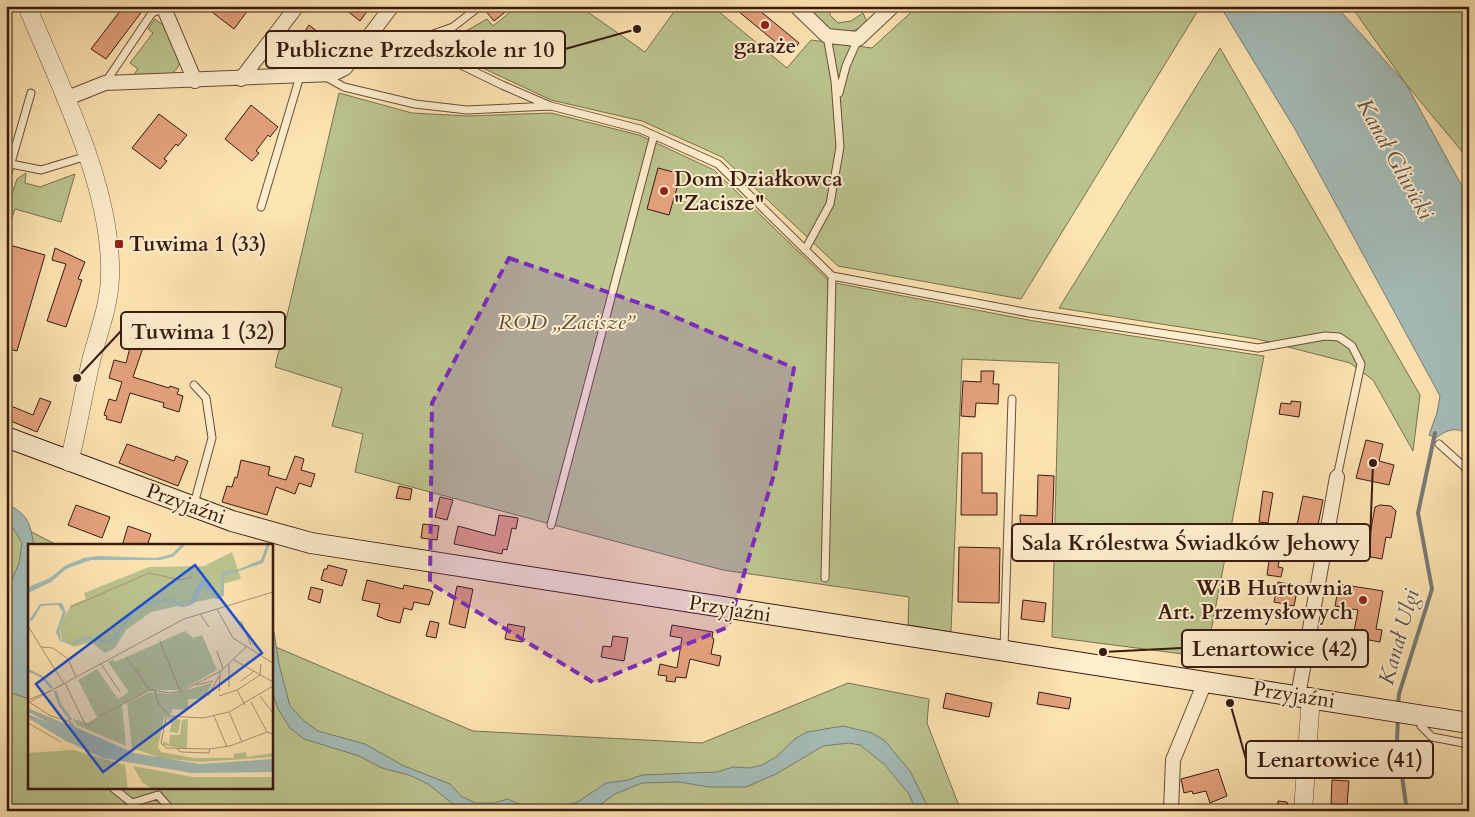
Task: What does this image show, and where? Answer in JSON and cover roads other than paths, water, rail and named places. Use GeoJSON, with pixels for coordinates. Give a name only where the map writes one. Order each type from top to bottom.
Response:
{"type":"FeatureCollection","features":[{"type":"Feature","properties":{"kind":"main road","name":"Przyjaźni"},"geometry":{"type":"LineString","coordinates":[[6,437],[69,462],[264,531],[339,548],[1469,723]]}},
{"type":"Feature","properties":{"kind":"street"},"geometry":{"type":"LineString","coordinates":[[28,6],[87,156],[103,211],[110,253],[108,302],[91,360],[69,462]]}},
{"type":"Feature","properties":{"kind":"street"},"geometry":{"type":"LineString","coordinates":[[241,79],[296,6]]}},
{"type":"Feature","properties":{"kind":"street"},"geometry":{"type":"LineString","coordinates":[[65,99],[105,83],[195,81],[333,74],[345,68],[392,6]]}},
{"type":"Feature","properties":{"kind":"street"},"geometry":{"type":"LineString","coordinates":[[796,6],[827,36],[858,39],[893,6]]}},
{"type":"Feature","properties":{"kind":"street"},"geometry":{"type":"LineString","coordinates":[[164,7],[195,81]]}},
{"type":"Feature","properties":{"kind":"street"},"geometry":{"type":"LineString","coordinates":[[1303,811],[1304,697],[1337,477]]}},
{"type":"Feature","properties":{"kind":"street"},"geometry":{"type":"LineString","coordinates":[[1171,811],[1173,760],[1205,682]]}},
{"type":"Feature","properties":{"kind":"lane"},"geometry":{"type":"LineString","coordinates":[[358,51],[386,51],[453,27],[480,6]]}},
{"type":"Feature","properties":{"kind":"lane"},"geometry":{"type":"LineString","coordinates":[[105,83],[152,13],[164,7]]}},
{"type":"Feature","properties":{"kind":"lane"},"geometry":{"type":"LineString","coordinates":[[805,250],[830,204],[840,147],[837,100],[827,36]]}},
{"type":"Feature","properties":{"kind":"lane"},"geometry":{"type":"LineString","coordinates":[[837,100],[846,66],[858,39]]}},
{"type":"Feature","properties":{"kind":"lane"},"geometry":{"type":"LineString","coordinates":[[403,45],[426,48],[502,86],[551,106],[640,128],[718,164],[832,276],[1029,313],[1258,348],[1325,336],[1339,337],[1352,346],[1361,364],[1337,477]]}},
{"type":"Feature","properties":{"kind":"lane"},"geometry":{"type":"LineString","coordinates":[[321,75],[344,87],[415,104],[467,110],[551,106]]}},
{"type":"Feature","properties":{"kind":"lane"},"geometry":{"type":"LineString","coordinates":[[261,208],[300,76]]}},
{"type":"Feature","properties":{"kind":"lane"},"geometry":{"type":"LineString","coordinates":[[6,180],[31,93]]}},
{"type":"Feature","properties":{"kind":"lane"},"geometry":{"type":"LineString","coordinates":[[551,524],[654,135]]}},
{"type":"Feature","properties":{"kind":"lane"},"geometry":{"type":"LineString","coordinates":[[11,164],[41,170],[87,156]]}},
{"type":"Feature","properties":{"kind":"lane"},"geometry":{"type":"LineString","coordinates":[[825,578],[832,276]]}},
{"type":"Feature","properties":{"kind":"lane"},"geometry":{"type":"LineString","coordinates":[[193,507],[212,438],[206,398],[194,385]]}},
{"type":"Feature","properties":{"kind":"lane"},"geometry":{"type":"LineString","coordinates":[[1004,651],[1012,399]]}},
{"type":"Feature","properties":{"kind":"lane"},"geometry":{"type":"LineString","coordinates":[[1438,444],[1469,471]]}},
{"type":"Feature","properties":{"kind":"lane"},"geometry":{"type":"LineString","coordinates":[[1416,715],[1421,726],[1432,737],[1469,744]]}},
{"type":"Feature","properties":{"kind":"lane"},"geometry":{"type":"LineString","coordinates":[[116,790],[132,803],[158,795],[172,811]]}},
{"type":"Feature","properties":{"kind":"water","name":"Kanał Gliwicki"},"geometry":{"type":"Polygon","coordinates":[[[1220,6],[1336,6],[1406,84],[1469,199],[1469,434],[1460,430],[1452,430],[1436,438],[1429,435],[1437,413],[1440,396],[1295,129],[1220,6]]]}},
{"type":"Feature","properties":{"kind":"water"},"geometry":{"type":"Polygon","coordinates":[[[6,503],[19,511],[27,520],[34,544],[28,544],[28,699],[12,693],[6,679],[6,594],[19,563],[22,543],[6,516],[6,503]]]}},
{"type":"Feature","properties":{"kind":"water"},"geometry":{"type":"Polygon","coordinates":[[[272,629],[290,706],[303,720],[318,731],[365,744],[404,766],[450,784],[461,796],[475,803],[494,803],[508,799],[521,805],[567,806],[579,801],[606,783],[628,780],[642,775],[717,772],[733,767],[750,768],[762,765],[776,757],[796,738],[807,732],[843,726],[872,733],[885,741],[910,771],[930,811],[916,811],[909,794],[884,764],[860,745],[849,743],[823,746],[776,774],[746,787],[709,787],[679,782],[642,783],[615,794],[592,811],[462,811],[428,784],[409,775],[382,768],[359,756],[304,739],[290,728],[278,709],[272,690],[272,629]]]}},
{"type":"Feature","properties":{"kind":"waterway","name":"Kanał Ulgi"},"geometry":{"type":"LineString","coordinates":[[1398,705],[1399,694],[1432,589],[1418,513],[1435,433]]}},
{"type":"Feature","properties":{"kind":"waterway","name":"Kanał Ulgi"},"geometry":{"type":"LineString","coordinates":[[1398,719],[1397,741],[1407,811]]}},
{"type":"Feature","properties":{"kind":"place","name":"garaże"},"geometry":{"type":"Point","coordinates":[765,25]}},
{"type":"Feature","properties":{"kind":"place","name":"Publiczne Przedszkole nr 10"},"geometry":{"type":"Point","coordinates":[637,29]}},
{"type":"Feature","properties":{"kind":"place","name":"Dom Działkowca \"Zacisze\""},"geometry":{"type":"Point","coordinates":[664,191]}},
{"type":"Feature","properties":{"kind":"place","name":"Tuwima 1 (33)"},"geometry":{"type":"Point","coordinates":[119,244]}},
{"type":"Feature","properties":{"kind":"place","name":"Tuwima 1 (32)"},"geometry":{"type":"Point","coordinates":[77,378]}},
{"type":"Feature","properties":{"kind":"place","name":"Sala Królestwa Świadków Jehowy"},"geometry":{"type":"Point","coordinates":[1373,463]}},
{"type":"Feature","properties":{"kind":"place","name":"WiB Hurtownia Art. Przemysłowych"},"geometry":{"type":"Point","coordinates":[1363,600]}},
{"type":"Feature","properties":{"kind":"place","name":"Lenartowice (42)"},"geometry":{"type":"Point","coordinates":[1103,652]}},
{"type":"Feature","properties":{"kind":"place","name":"Lenartowice (41)"},"geometry":{"type":"Point","coordinates":[1230,703]}},
{"type":"Feature","properties":{"kind":"park label","name":"ROD „Zacisze”"},"geometry":{"type":"Point","coordinates":[566,322]}}]}
